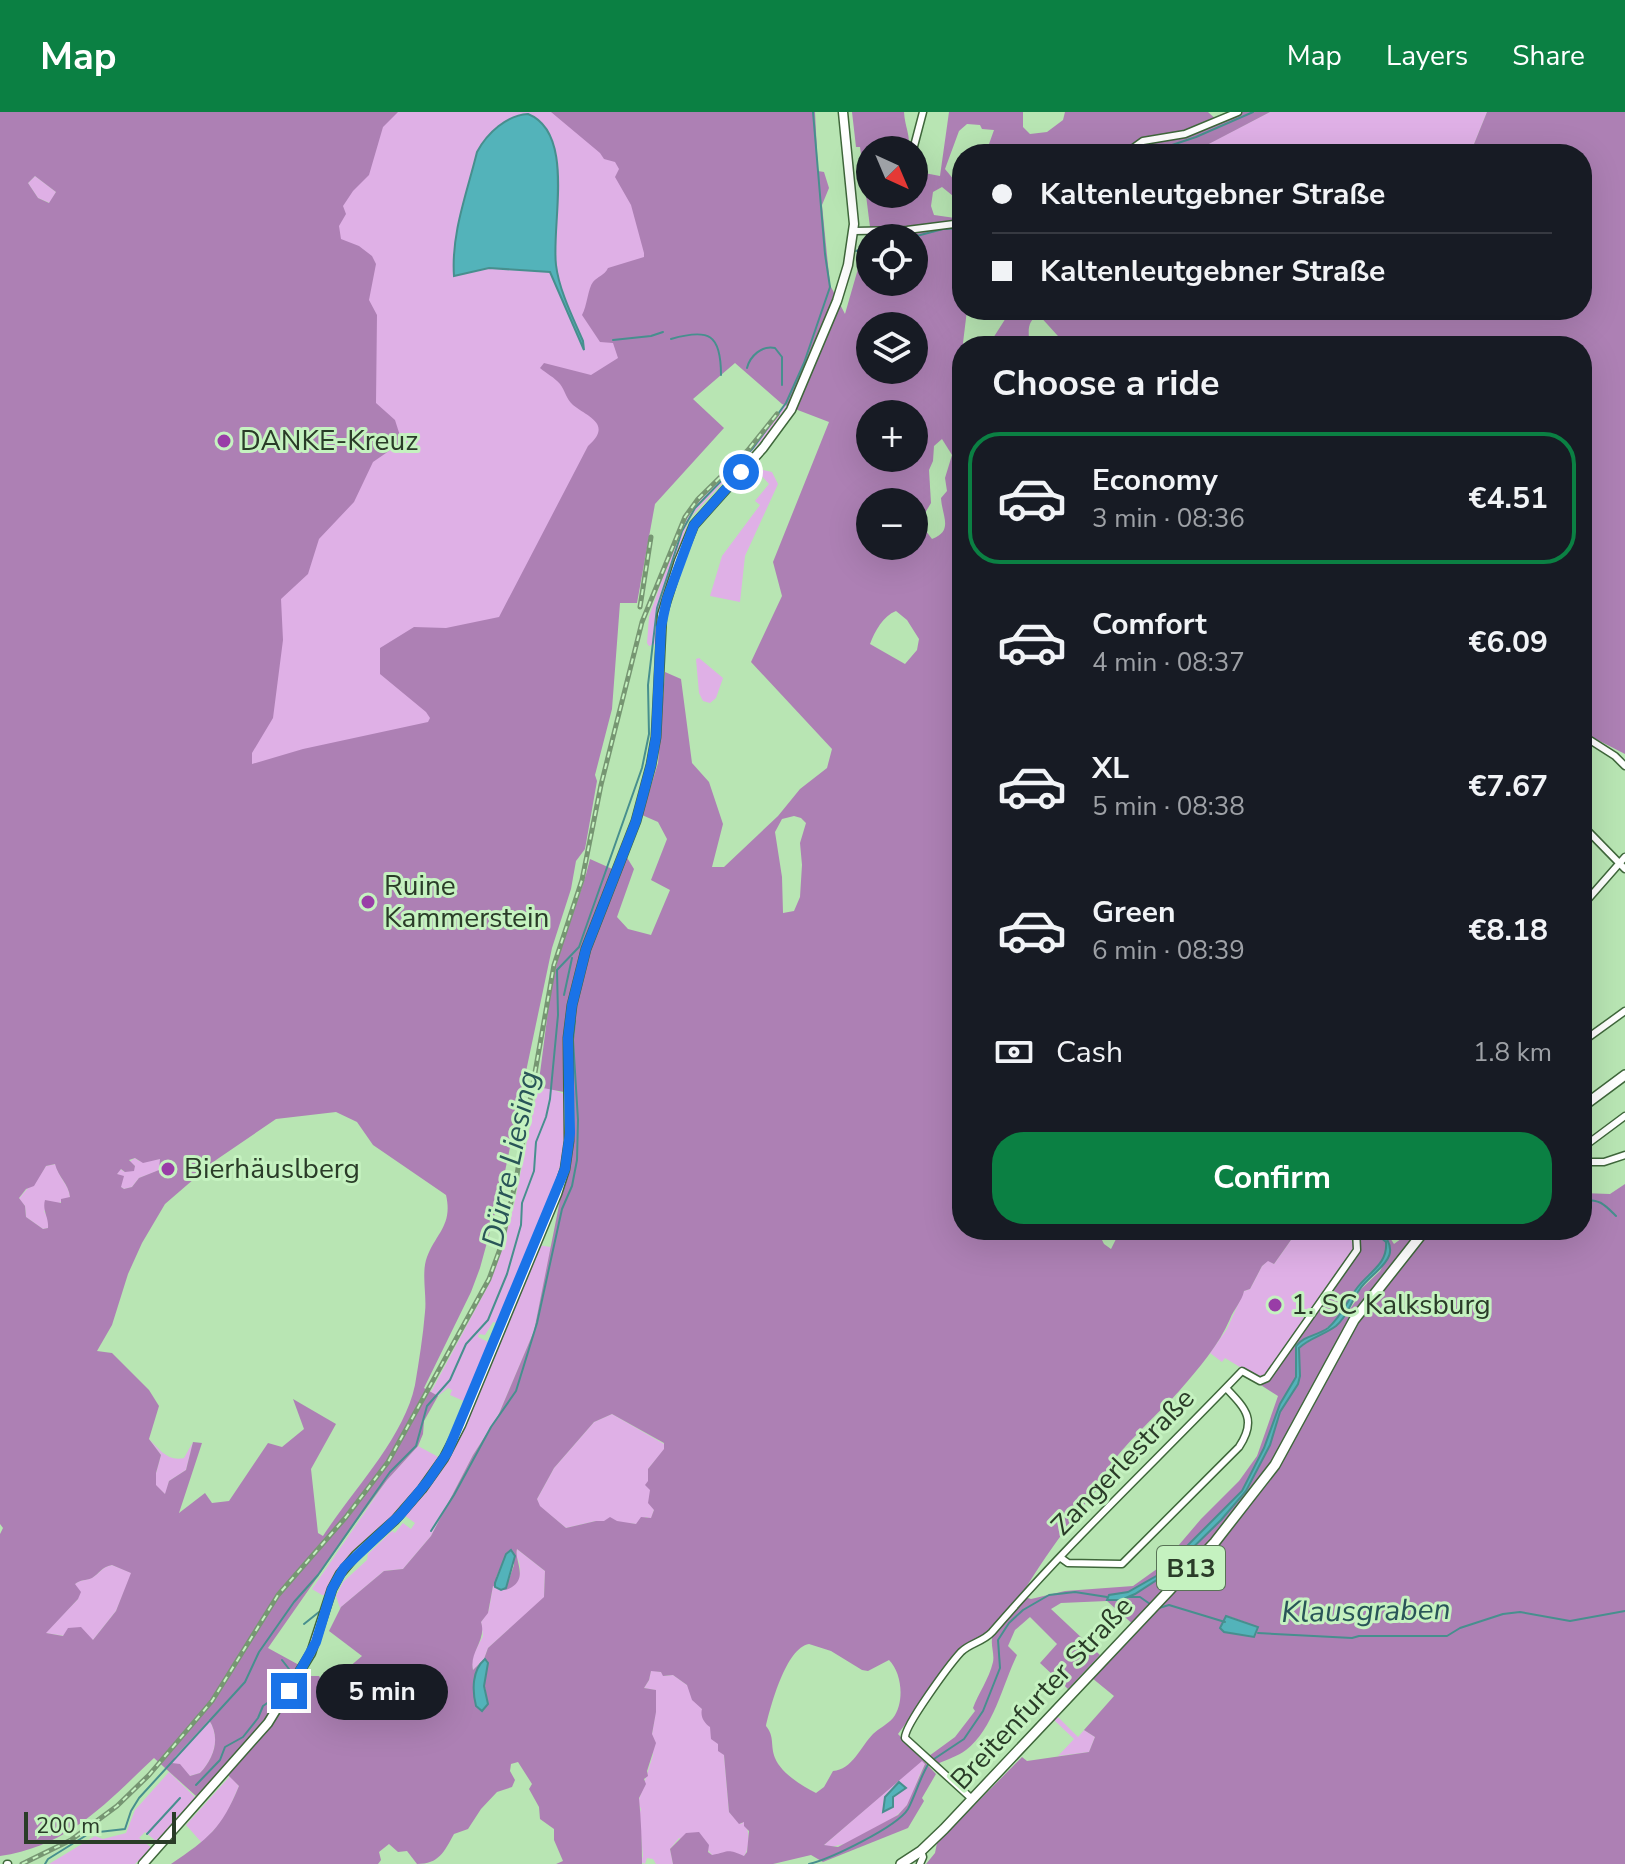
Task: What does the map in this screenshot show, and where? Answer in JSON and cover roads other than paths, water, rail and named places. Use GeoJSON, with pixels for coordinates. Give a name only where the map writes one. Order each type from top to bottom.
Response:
{"type":"FeatureCollection","features":[{"type":"Feature","properties":{"kind":"main road"},"geometry":{"type":"LineString","coordinates":[[143,1864],[268,1723],[311,1653],[332,1589],[344,1568],[395,1520],[441,1464],[455,1438],[565,1169],[570,1133],[568,1038],[572,1005],[586,949],[636,821],[651,765],[656,737],[661,627],[679,561],[700,518],[763,448],[794,394],[837,301],[854,231],[843,112]]}},
{"type":"Feature","properties":{"kind":"main road"},"geometry":{"type":"LineString","coordinates":[[1592,1100],[1625,1075]]}},
{"type":"Feature","properties":{"kind":"main road","name":"Breitenfurter Straße"},"geometry":{"type":"LineString","coordinates":[[901,1864],[921,1851],[1201,1559],[1275,1465],[1347,1331],[1417,1240]]}},
{"type":"Feature","properties":{"kind":"street"},"geometry":{"type":"LineString","coordinates":[[917,136],[923,112]]}},
{"type":"Feature","properties":{"kind":"street"},"geometry":{"type":"LineString","coordinates":[[1139,144],[1185,134],[1238,112]]}},
{"type":"Feature","properties":{"kind":"street"},"geometry":{"type":"LineString","coordinates":[[854,231],[907,230],[952,224]]}},
{"type":"Feature","properties":{"kind":"street"},"geometry":{"type":"LineString","coordinates":[[1592,741],[1625,766]]}},
{"type":"Feature","properties":{"kind":"street"},"geometry":{"type":"LineString","coordinates":[[1592,835],[1622,866]]}},
{"type":"Feature","properties":{"kind":"street"},"geometry":{"type":"LineString","coordinates":[[1592,896],[1622,866],[1625,857]]}},
{"type":"Feature","properties":{"kind":"street"},"geometry":{"type":"LineString","coordinates":[[1592,1035],[1625,1011]]}},
{"type":"Feature","properties":{"kind":"street"},"geometry":{"type":"LineString","coordinates":[[1592,1141],[1625,1116]]}},
{"type":"Feature","properties":{"kind":"street"},"geometry":{"type":"LineString","coordinates":[[1592,1162],[1604,1162],[1625,1155]]}},
{"type":"Feature","properties":{"kind":"street","name":"Zangerlestraße"},"geometry":{"type":"LineString","coordinates":[[972,1799],[903,1736],[914,1717],[961,1652],[990,1634],[1242,1371],[1260,1381],[1270,1374],[1357,1250],[1356,1240]]}},
{"type":"Feature","properties":{"kind":"street"},"geometry":{"type":"LineString","coordinates":[[1061,1558],[1068,1563],[1122,1564],[1239,1447],[1247,1435],[1249,1422],[1246,1411],[1226,1388]]}},
{"type":"Feature","properties":{"kind":"street"},"geometry":{"type":"LineString","coordinates":[[920,1864],[923,1857],[921,1851]]}},
{"type":"Feature","properties":{"kind":"water"},"geometry":{"type":"Polygon","coordinates":[[[528,114],[543,124],[552,140],[557,160],[556,265],[563,294],[584,350],[550,272],[489,268],[454,276],[457,229],[477,152],[498,126],[528,114]]]}},
{"type":"Feature","properties":{"kind":"water"},"geometry":{"type":"Polygon","coordinates":[[[1384,1240],[1387,1240],[1390,1248],[1389,1256],[1360,1289],[1340,1322],[1299,1348],[1298,1384],[1280,1412],[1270,1445],[1246,1491],[1166,1574],[1135,1594],[1121,1600],[1107,1600],[1109,1595],[1128,1592],[1158,1575],[1242,1491],[1264,1448],[1280,1404],[1296,1377],[1296,1346],[1333,1323],[1357,1288],[1377,1267],[1384,1256],[1384,1240]]]}},
{"type":"Feature","properties":{"kind":"water"},"geometry":{"type":"Polygon","coordinates":[[[511,1550],[515,1556],[506,1588],[501,1590],[495,1587],[495,1583],[506,1554],[511,1550]]]}},
{"type":"Feature","properties":{"kind":"water"},"geometry":{"type":"Polygon","coordinates":[[[1226,1616],[1258,1627],[1254,1637],[1224,1632],[1220,1628],[1226,1616]]]}},
{"type":"Feature","properties":{"kind":"water"},"geometry":{"type":"Polygon","coordinates":[[[485,1659],[488,1663],[484,1686],[488,1704],[482,1711],[476,1706],[474,1687],[475,1674],[485,1659]]]}},
{"type":"Feature","properties":{"kind":"water"},"geometry":{"type":"Polygon","coordinates":[[[899,1782],[906,1788],[893,1797],[893,1807],[883,1812],[885,1797],[899,1782]]]}},
{"type":"Feature","properties":{"kind":"waterway","name":"Dürre Liesing"},"geometry":{"type":"LineString","coordinates":[[45,1864],[48,1859],[90,1833],[125,1829],[139,1798],[245,1682],[259,1652],[294,1602],[318,1575],[390,1472],[416,1446],[427,1406],[450,1380],[466,1344],[488,1320],[507,1274],[521,1225],[522,1203],[534,1171],[536,1142],[550,1099],[558,1015],[557,970],[579,947],[642,768],[649,734],[648,685],[657,608],[682,531],[695,508],[753,448],[786,403],[804,363],[830,287],[813,112]]}},
{"type":"Feature","properties":{"kind":"waterway"},"geometry":{"type":"LineString","coordinates":[[1175,144],[1253,112]]}},
{"type":"Feature","properties":{"kind":"waterway"},"geometry":{"type":"LineString","coordinates":[[928,233],[952,229]]}},
{"type":"Feature","properties":{"kind":"waterway"},"geometry":{"type":"LineString","coordinates":[[613,340],[663,332]]}},
{"type":"Feature","properties":{"kind":"waterway"},"geometry":{"type":"LineString","coordinates":[[671,339],[695,334],[710,338],[719,351],[721,375]]}},
{"type":"Feature","properties":{"kind":"waterway"},"geometry":{"type":"LineString","coordinates":[[747,368],[757,352],[775,348],[782,357],[782,385]]}},
{"type":"Feature","properties":{"kind":"waterway"},"geometry":{"type":"LineString","coordinates":[[564,995],[572,958]]}},
{"type":"Feature","properties":{"kind":"waterway"},"geometry":{"type":"LineString","coordinates":[[431,1531],[491,1427],[516,1391],[537,1323],[562,1209],[572,1186],[577,1160],[575,1021]]}},
{"type":"Feature","properties":{"kind":"waterway"},"geometry":{"type":"LineString","coordinates":[[1592,1200],[1601,1203],[1616,1216]]}},
{"type":"Feature","properties":{"kind":"waterway"},"geometry":{"type":"LineString","coordinates":[[934,1759],[964,1739],[983,1711],[1000,1668],[998,1640],[1009,1623],[1023,1610],[1049,1595],[1075,1592],[1107,1597]]}},
{"type":"Feature","properties":{"kind":"waterway","name":"Klausgraben"},"geometry":{"type":"LineString","coordinates":[[1129,1597],[1140,1597],[1150,1604]]}},
{"type":"Feature","properties":{"kind":"waterway","name":"Klausgraben"},"geometry":{"type":"LineString","coordinates":[[1159,1608],[1169,1605],[1225,1622]]}},
{"type":"Feature","properties":{"kind":"waterway","name":"Klausgraben"},"geometry":{"type":"LineString","coordinates":[[1258,1633],[1352,1638],[1447,1636],[1460,1628],[1503,1614],[1520,1612],[1570,1621],[1625,1611]]}},
{"type":"Feature","properties":{"kind":"waterway"},"geometry":{"type":"LineString","coordinates":[[304,1624],[319,1612]]}},
{"type":"Feature","properties":{"kind":"waterway"},"geometry":{"type":"LineString","coordinates":[[196,1785],[220,1760],[225,1747],[243,1737],[263,1706],[273,1699],[274,1690],[289,1669],[282,1660]]}},
{"type":"Feature","properties":{"kind":"waterway"},"geometry":{"type":"LineString","coordinates":[[809,1864],[862,1841],[901,1816],[908,1809],[929,1763]]}},
{"type":"Feature","properties":{"kind":"waterway"},"geometry":{"type":"LineString","coordinates":[[147,1834],[180,1798]]}},
{"type":"Feature","properties":{"kind":"railway"},"geometry":{"type":"LineString","coordinates":[[22,1864],[71,1840],[117,1806],[149,1775],[212,1701],[278,1595],[346,1517],[388,1462],[489,1279],[501,1246],[516,1180],[554,965],[582,880],[601,785],[642,622],[685,517],[777,414]]}},
{"type":"Feature","properties":{"kind":"railway"},"geometry":{"type":"LineString","coordinates":[[640,607],[651,537]]}},
{"type":"Feature","properties":{"kind":"place","name":"DANKE-Kreuz"},"geometry":{"type":"Point","coordinates":[224,441]}},
{"type":"Feature","properties":{"kind":"place","name":"Ruine Kammerstein"},"geometry":{"type":"Point","coordinates":[368,902]}},
{"type":"Feature","properties":{"kind":"place","name":"Bierhäuslberg"},"geometry":{"type":"Point","coordinates":[168,1169]}},
{"type":"Feature","properties":{"kind":"place","name":"1. SC Kalksburg"},"geometry":{"type":"Point","coordinates":[1275,1305]}}]}
